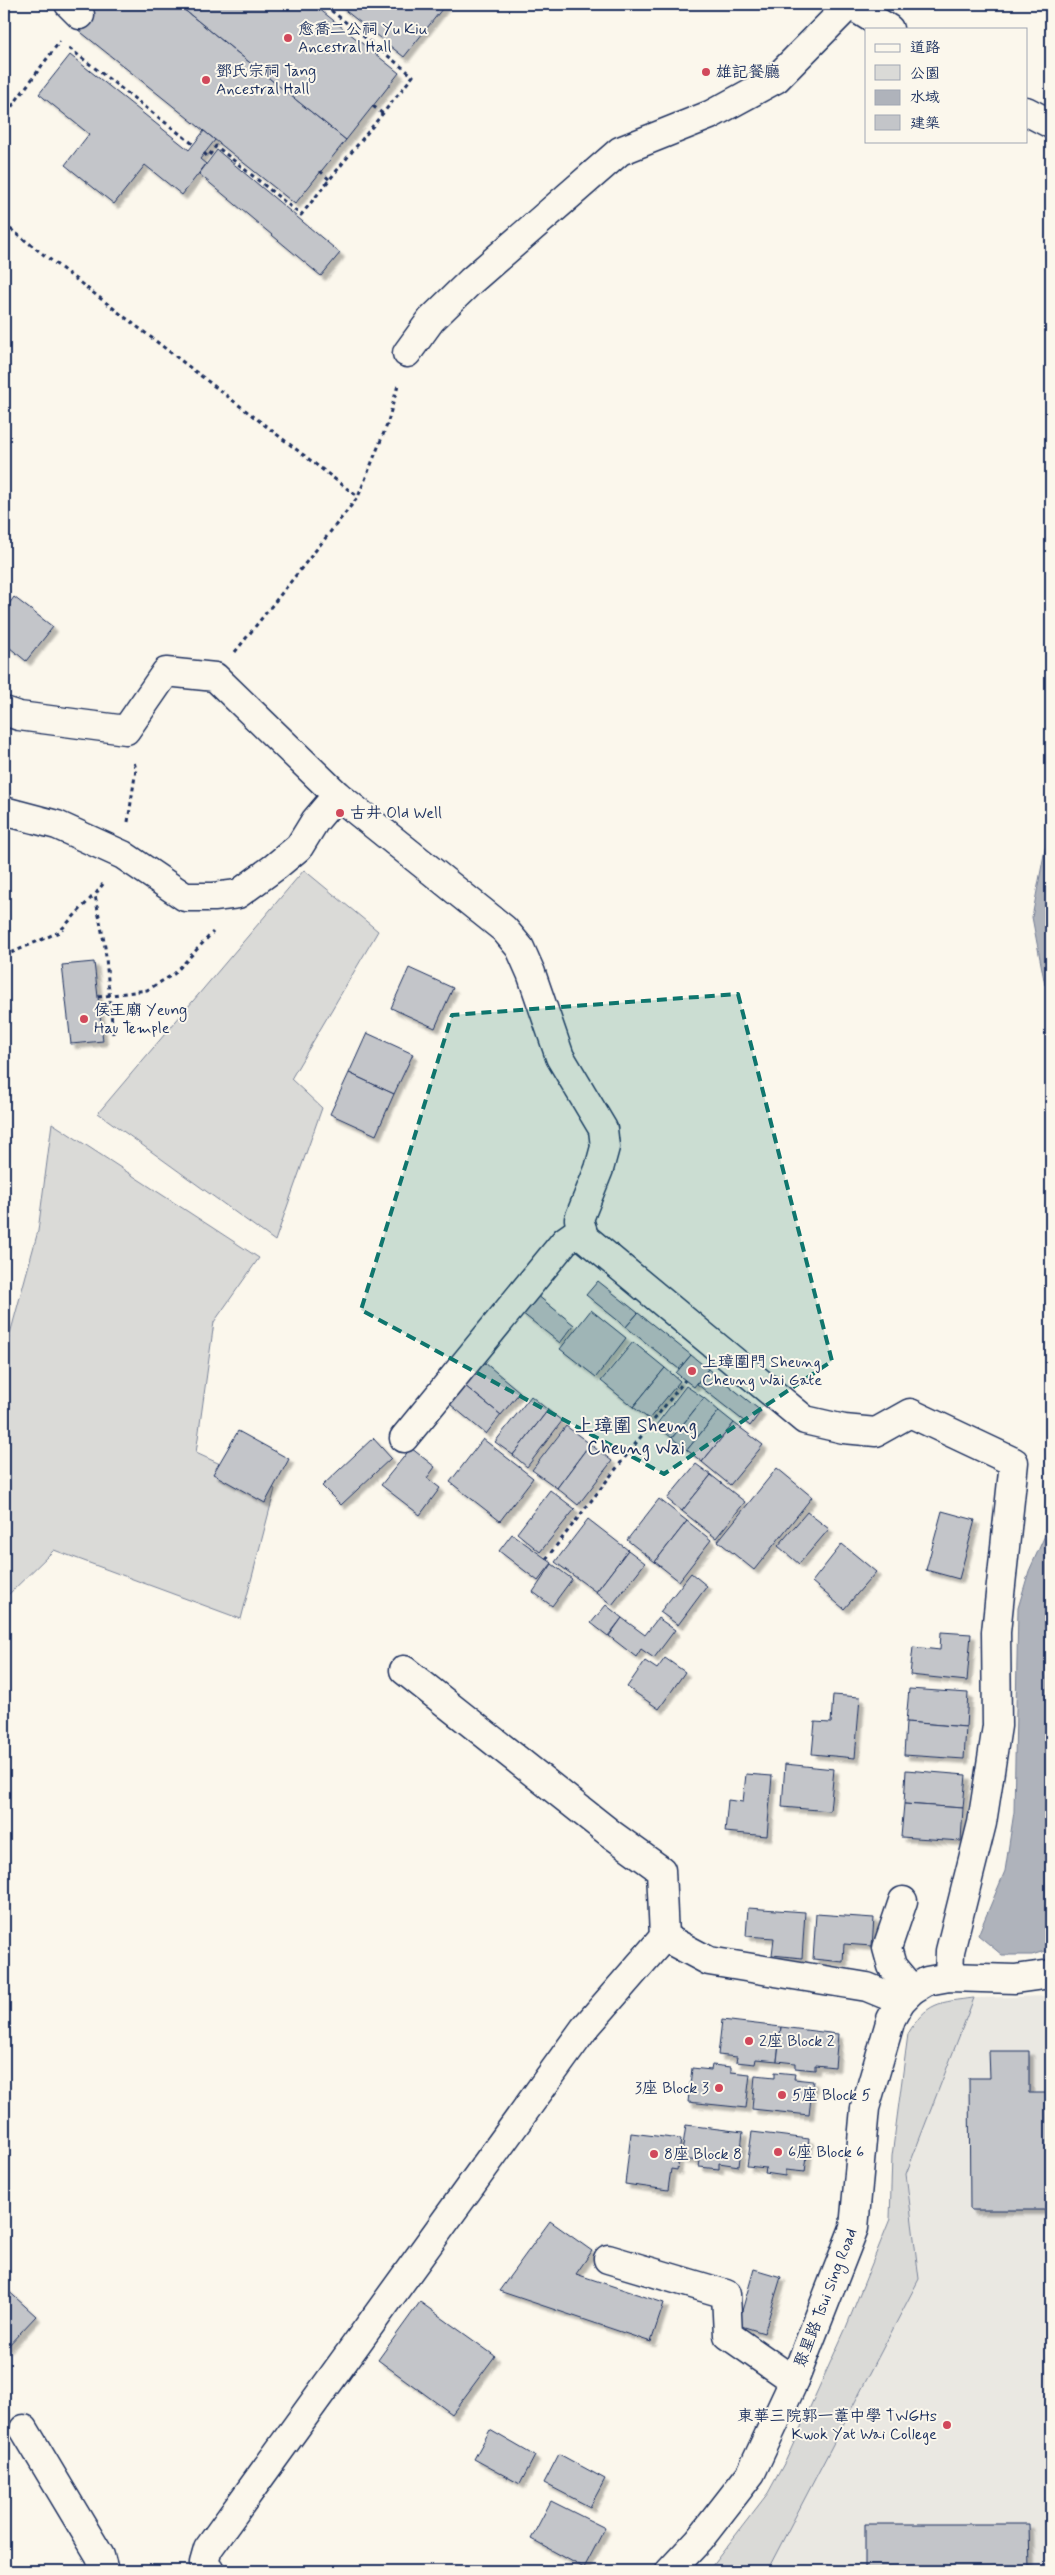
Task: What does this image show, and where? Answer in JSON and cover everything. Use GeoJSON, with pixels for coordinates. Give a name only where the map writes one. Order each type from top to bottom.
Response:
{"type":"FeatureCollection","features":[{"type":"Feature","properties":{"kind":"street"},"geometry":{"type":"LineString","coordinates":[[407,354],[431,320],[466,285],[620,151],[710,115],[776,78],[850,4],[888,28]]}},
{"type":"Feature","properties":{"kind":"street"},"geometry":{"type":"LineString","coordinates":[[1028,112],[1051,124]]}},
{"type":"Feature","properties":{"kind":"street"},"geometry":{"type":"LineString","coordinates":[[4,711],[19,716],[126,730],[166,672],[215,677],[337,795],[504,929],[520,948],[531,973],[560,1057],[603,1129],[605,1147],[579,1219],[584,1237],[805,1420],[844,1429],[876,1432],[910,1413],[1014,1462],[996,1632],[997,1726],[982,1823],[950,1951],[949,1977]]}},
{"type":"Feature","properties":{"kind":"street"},"geometry":{"type":"LineString","coordinates":[[4,811],[57,825],[123,855],[185,897],[214,897],[238,894],[299,847],[316,821],[337,795]]}},
{"type":"Feature","properties":{"kind":"street"},"geometry":{"type":"LineString","coordinates":[[404,1438],[565,1241],[582,1229]]}},
{"type":"Feature","properties":{"kind":"street"},"geometry":{"type":"LineString","coordinates":[[210,2571],[204,2563],[208,2549],[584,2029],[664,1937],[661,1870],[611,1834],[404,1670]]}},
{"type":"Feature","properties":{"kind":"street"},"geometry":{"type":"LineString","coordinates":[[903,1901],[887,1948],[892,1966],[907,1996]]}},
{"type":"Feature","properties":{"kind":"street"},"geometry":{"type":"LineString","coordinates":[[664,1937],[709,1960],[867,1987],[907,1996],[927,1981],[949,1977],[1015,1979],[1051,1974]]}},
{"type":"Feature","properties":{"kind":"street","name":"聚星路 Tsui Sing Road"},"geometry":{"type":"LineString","coordinates":[[670,2571],[699,2540],[751,2473],[794,2381],[854,2228],[865,2108],[891,2018],[907,1996]]}},
{"type":"Feature","properties":{"kind":"street"},"geometry":{"type":"LineString","coordinates":[[608,2259],[726,2294],[728,2334],[794,2381]]}},
{"type":"Feature","properties":{"kind":"street"},"geometry":{"type":"LineString","coordinates":[[24,2429],[100,2556],[104,2571]]}},
{"type":"Feature","properties":{"kind":"path"},"geometry":{"type":"LineString","coordinates":[[204,153],[208,156],[216,146],[300,215],[383,114],[413,76],[323,4]]}},
{"type":"Feature","properties":{"kind":"path"},"geometry":{"type":"LineString","coordinates":[[7,113],[60,41],[75,10]]}},
{"type":"Feature","properties":{"kind":"path"},"geometry":{"type":"LineString","coordinates":[[60,41],[193,144]]}},
{"type":"Feature","properties":{"kind":"path"},"geometry":{"type":"LineString","coordinates":[[373,106],[383,114]]}},
{"type":"Feature","properties":{"kind":"path"},"geometry":{"type":"LineString","coordinates":[[320,172],[330,180]]}},
{"type":"Feature","properties":{"kind":"path"},"geometry":{"type":"LineString","coordinates":[[4,224],[358,497]]}},
{"type":"Feature","properties":{"kind":"path"},"geometry":{"type":"LineString","coordinates":[[215,677],[358,497],[387,425],[407,354]]}},
{"type":"Feature","properties":{"kind":"path"},"geometry":{"type":"LineString","coordinates":[[98,997],[146,990],[174,974],[224,921],[238,894]]}},
{"type":"Feature","properties":{"kind":"path"},"geometry":{"type":"LineString","coordinates":[[4,956],[59,932],[94,895]]}},
{"type":"Feature","properties":{"kind":"path"},"geometry":{"type":"LineString","coordinates":[[546,1559],[685,1380]]}},
{"type":"Feature","properties":{"kind":"highlighted area"},"geometry":{"type":"Polygon","coordinates":[[[738,994],[832,1361],[664,1474],[361,1310],[452,1015],[738,994]]]}},
{"type":"Feature","properties":{"kind":"shaded area","name":"東華三院郭一葦中學 TWGHs Kwok Yat Wai College"},"geometry":{"type":"Polygon","coordinates":[[[1051,1996],[1051,2571],[767,2571],[919,2279],[906,2174],[974,1998],[1051,1996]]]}},
{"type":"Feature","properties":{"kind":"green space"},"geometry":{"type":"Polygon","coordinates":[[[304,870],[378,931],[291,1079],[322,1108],[275,1241],[98,1113],[304,870]]]}},
{"type":"Feature","properties":{"kind":"green space"},"geometry":{"type":"Polygon","coordinates":[[[52,1123],[259,1258],[214,1322],[196,1453],[275,1489],[241,1619],[54,1550],[4,1599],[4,1356],[38,1231],[52,1123]]]}},
{"type":"Feature","properties":{"kind":"green space"},"geometry":{"type":"Polygon","coordinates":[[[974,1998],[906,2174],[919,2279],[767,2571],[708,2571],[768,2493],[786,2460],[845,2330],[890,2219],[892,2156],[908,2034],[921,2015],[935,2005],[974,1998]]]}},
{"type":"Feature","properties":{"kind":"water"},"geometry":{"type":"Polygon","coordinates":[[[1051,818],[1051,987],[1045,985],[1032,917],[1051,818]]]}},
{"type":"Feature","properties":{"kind":"water"},"geometry":{"type":"Polygon","coordinates":[[[1051,1522],[1051,1949],[1032,1955],[1002,1955],[978,1935],[1005,1871],[1014,1812],[1018,1608],[1029,1571],[1051,1522]]]}},
{"type":"Feature","properties":{"kind":"building","name":"鄧氏宗祠 Tang Ancestral Hall"},"geometry":{"type":"Polygon","coordinates":[[[98,4],[177,4],[346,140],[295,204],[77,29],[98,4]]]}},
{"type":"Feature","properties":{"kind":"building","name":"愈喬二公祠 Yu Kiu Ancestral Hall"},"geometry":{"type":"Polygon","coordinates":[[[177,4],[313,4],[399,73],[346,140],[177,4]]]}},
{"type":"Feature","properties":{"kind":"building"},"geometry":{"type":"Polygon","coordinates":[[[337,4],[446,4],[404,57],[337,4]]]}},
{"type":"Feature","properties":{"kind":"building"},"geometry":{"type":"Polygon","coordinates":[[[70,55],[189,150],[204,131],[215,140],[200,159],[206,164],[182,195],[145,165],[114,204],[65,165],[89,134],[39,94],[70,55]]]}},
{"type":"Feature","properties":{"kind":"building"},"geometry":{"type":"Polygon","coordinates":[[[217,150],[340,253],[321,276],[199,174],[217,150]]]}},
{"type":"Feature","properties":{"kind":"building"},"geometry":{"type":"Polygon","coordinates":[[[14,597],[53,627],[26,661],[4,643],[4,611],[14,597]]]}},
{"type":"Feature","properties":{"kind":"building","name":"侯王廟 Yeung Hau Temple"},"geometry":{"type":"Polygon","coordinates":[[[94,962],[103,1041],[71,1044],[62,965],[94,962]]]}},
{"type":"Feature","properties":{"kind":"building"},"geometry":{"type":"Polygon","coordinates":[[[409,968],[453,988],[435,1028],[391,1008],[409,968]]]}},
{"type":"Feature","properties":{"kind":"building"},"geometry":{"type":"Polygon","coordinates":[[[367,1033],[413,1054],[394,1094],[349,1073],[367,1033]]]}},
{"type":"Feature","properties":{"kind":"building"},"geometry":{"type":"Polygon","coordinates":[[[349,1073],[394,1094],[376,1135],[330,1114],[349,1073]]]}},
{"type":"Feature","properties":{"kind":"building"},"geometry":{"type":"Polygon","coordinates":[[[598,1281],[638,1313],[626,1327],[586,1295],[598,1281]]]}},
{"type":"Feature","properties":{"kind":"building"},"geometry":{"type":"Polygon","coordinates":[[[532,1291],[574,1325],[560,1343],[517,1309],[532,1291]]]}},
{"type":"Feature","properties":{"kind":"building"},"geometry":{"type":"Polygon","coordinates":[[[591,1310],[626,1338],[596,1377],[560,1349],[591,1310]]]}},
{"type":"Feature","properties":{"kind":"building"},"geometry":{"type":"Polygon","coordinates":[[[638,1313],[691,1355],[679,1369],[626,1327],[638,1313]]]}},
{"type":"Feature","properties":{"kind":"building"},"geometry":{"type":"Polygon","coordinates":[[[633,1342],[665,1368],[633,1407],[601,1381],[633,1342]]]}},
{"type":"Feature","properties":{"kind":"building","name":"上璋圍門 Sheung Cheung Wai Gate"},"geometry":{"type":"Polygon","coordinates":[[[691,1355],[708,1369],[694,1387],[676,1373],[691,1355]]]}},
{"type":"Feature","properties":{"kind":"building"},"geometry":{"type":"Polygon","coordinates":[[[479,1358],[520,1392],[501,1415],[460,1382],[479,1358]]]}},
{"type":"Feature","properties":{"kind":"building"},"geometry":{"type":"Polygon","coordinates":[[[665,1368],[680,1381],[649,1419],[633,1407],[665,1368]]]}},
{"type":"Feature","properties":{"kind":"building"},"geometry":{"type":"Polygon","coordinates":[[[708,1369],[761,1411],[750,1426],[697,1384],[708,1369]]]}},
{"type":"Feature","properties":{"kind":"building"},"geometry":{"type":"Polygon","coordinates":[[[460,1382],[501,1415],[486,1434],[445,1400],[460,1382]]]}},
{"type":"Feature","properties":{"kind":"building"},"geometry":{"type":"Polygon","coordinates":[[[686,1386],[704,1398],[672,1438],[656,1425],[686,1386]]]}},
{"type":"Feature","properties":{"kind":"building"},"geometry":{"type":"Polygon","coordinates":[[[531,1396],[548,1410],[513,1455],[495,1442],[531,1396]]]}},
{"type":"Feature","properties":{"kind":"building"},"geometry":{"type":"Polygon","coordinates":[[[704,1398],[719,1411],[687,1450],[672,1438],[704,1398]]]}},
{"type":"Feature","properties":{"kind":"building"},"geometry":{"type":"Polygon","coordinates":[[[548,1410],[562,1421],[527,1467],[513,1455],[548,1410]]]}},
{"type":"Feature","properties":{"kind":"building"},"geometry":{"type":"Polygon","coordinates":[[[719,1411],[734,1423],[702,1462],[687,1450],[719,1411]]]}},
{"type":"Feature","properties":{"kind":"building"},"geometry":{"type":"Polygon","coordinates":[[[734,1423],[763,1445],[730,1485],[702,1462],[734,1423]]]}},
{"type":"Feature","properties":{"kind":"building"},"geometry":{"type":"Polygon","coordinates":[[[566,1426],[590,1444],[557,1488],[532,1470],[566,1426]]]}},
{"type":"Feature","properties":{"kind":"building"},"geometry":{"type":"Polygon","coordinates":[[[238,1431],[289,1459],[265,1503],[213,1474],[238,1431]]]}},
{"type":"Feature","properties":{"kind":"building"},"geometry":{"type":"Polygon","coordinates":[[[373,1438],[391,1458],[341,1505],[322,1486],[373,1438]]]}},
{"type":"Feature","properties":{"kind":"building"},"geometry":{"type":"Polygon","coordinates":[[[483,1439],[533,1478],[500,1521],[450,1482],[483,1439]]]}},
{"type":"Feature","properties":{"kind":"building"},"geometry":{"type":"Polygon","coordinates":[[[590,1444],[612,1461],[578,1505],[557,1488],[590,1444]]]}},
{"type":"Feature","properties":{"kind":"building"},"geometry":{"type":"Polygon","coordinates":[[[411,1448],[435,1467],[427,1478],[440,1488],[420,1515],[381,1485],[411,1448]]]}},
{"type":"Feature","properties":{"kind":"building"},"geometry":{"type":"Polygon","coordinates":[[[696,1464],[711,1475],[682,1511],[667,1499],[696,1464]]]}},
{"type":"Feature","properties":{"kind":"building"},"geometry":{"type":"Polygon","coordinates":[[[777,1468],[812,1497],[754,1570],[718,1541],[777,1468]]]}},
{"type":"Feature","properties":{"kind":"building"},"geometry":{"type":"Polygon","coordinates":[[[711,1475],[745,1502],[716,1538],[682,1511],[711,1475]]]}},
{"type":"Feature","properties":{"kind":"building"},"geometry":{"type":"Polygon","coordinates":[[[550,1490],[575,1509],[540,1552],[517,1533],[550,1490]]]}},
{"type":"Feature","properties":{"kind":"building"},"geometry":{"type":"Polygon","coordinates":[[[659,1499],[687,1521],[655,1562],[627,1540],[659,1499]]]}},
{"type":"Feature","properties":{"kind":"building"},"geometry":{"type":"Polygon","coordinates":[[[942,1511],[975,1520],[959,1579],[926,1570],[942,1511]]]}},
{"type":"Feature","properties":{"kind":"building"},"geometry":{"type":"Polygon","coordinates":[[[807,1512],[829,1529],[799,1564],[778,1546],[807,1512]]]}},
{"type":"Feature","properties":{"kind":"building"},"geometry":{"type":"Polygon","coordinates":[[[588,1519],[628,1550],[596,1592],[555,1562],[588,1519]]]}},
{"type":"Feature","properties":{"kind":"building"},"geometry":{"type":"Polygon","coordinates":[[[687,1521],[711,1540],[679,1581],[655,1562],[687,1521]]]}},
{"type":"Feature","properties":{"kind":"building"},"geometry":{"type":"Polygon","coordinates":[[[512,1534],[552,1563],[538,1581],[499,1551],[512,1534]]]}},
{"type":"Feature","properties":{"kind":"building"},"geometry":{"type":"Polygon","coordinates":[[[842,1544],[876,1572],[844,1609],[812,1582],[842,1544]]]}},
{"type":"Feature","properties":{"kind":"building"},"geometry":{"type":"Polygon","coordinates":[[[628,1550],[645,1563],[612,1605],[596,1592],[628,1550]]]}},
{"type":"Feature","properties":{"kind":"building"},"geometry":{"type":"Polygon","coordinates":[[[552,1564],[572,1579],[552,1606],[533,1592],[552,1564]]]}},
{"type":"Feature","properties":{"kind":"building"},"geometry":{"type":"Polygon","coordinates":[[[691,1573],[707,1586],[678,1625],[660,1612],[691,1573]]]}},
{"type":"Feature","properties":{"kind":"building"},"geometry":{"type":"Polygon","coordinates":[[[606,1605],[622,1618],[608,1636],[591,1623],[606,1605]]]}},
{"type":"Feature","properties":{"kind":"building"},"geometry":{"type":"Polygon","coordinates":[[[622,1618],[645,1635],[658,1618],[675,1630],[654,1658],[641,1649],[636,1657],[609,1636],[622,1618]]]}},
{"type":"Feature","properties":{"kind":"building"},"geometry":{"type":"Polygon","coordinates":[[[941,1632],[971,1634],[967,1681],[910,1675],[913,1647],[940,1650],[941,1632]]]}},
{"type":"Feature","properties":{"kind":"building"},"geometry":{"type":"Polygon","coordinates":[[[665,1658],[685,1672],[659,1709],[627,1687],[645,1661],[657,1669],[665,1658]]]}},
{"type":"Feature","properties":{"kind":"building"},"geometry":{"type":"Polygon","coordinates":[[[909,1689],[968,1693],[966,1727],[906,1722],[909,1689]]]}},
{"type":"Feature","properties":{"kind":"building"},"geometry":{"type":"Polygon","coordinates":[[[833,1695],[860,1697],[855,1758],[812,1754],[815,1722],[831,1723],[833,1695]]]}},
{"type":"Feature","properties":{"kind":"building"},"geometry":{"type":"Polygon","coordinates":[[[906,1722],[966,1727],[964,1759],[904,1755],[906,1722]]]}},
{"type":"Feature","properties":{"kind":"building"},"geometry":{"type":"Polygon","coordinates":[[[785,1764],[834,1769],[830,1811],[782,1807],[785,1764]]]}},
{"type":"Feature","properties":{"kind":"building"},"geometry":{"type":"Polygon","coordinates":[[[906,1770],[966,1775],[963,1808],[904,1804],[906,1770]]]}},
{"type":"Feature","properties":{"kind":"building"},"geometry":{"type":"Polygon","coordinates":[[[746,1774],[772,1776],[767,1836],[725,1832],[728,1800],[743,1802],[746,1774]]]}},
{"type":"Feature","properties":{"kind":"building"},"geometry":{"type":"Polygon","coordinates":[[[904,1804],[963,1808],[961,1841],[901,1837],[904,1804]]]}},
{"type":"Feature","properties":{"kind":"building"},"geometry":{"type":"Polygon","coordinates":[[[748,1908],[805,1912],[802,1958],[772,1955],[774,1938],[746,1936],[748,1908]]]}},
{"type":"Feature","properties":{"kind":"building"},"geometry":{"type":"Polygon","coordinates":[[[816,1914],[874,1918],[872,1946],[844,1944],[843,1962],[813,1959],[816,1914]]]}},
{"type":"Feature","properties":{"kind":"building","name":"2座 Block 2"},"geometry":{"type":"Polygon","coordinates":[[[722,2020],[781,2027],[777,2061],[756,2059],[755,2064],[736,2062],[737,2057],[718,2055],[722,2020]]]}},
{"type":"Feature","properties":{"kind":"building"},"geometry":{"type":"Polygon","coordinates":[[[781,2027],[838,2034],[835,2067],[815,2065],[815,2070],[795,2068],[795,2063],[777,2061],[781,2027]]]}},
{"type":"Feature","properties":{"kind":"building"},"geometry":{"type":"Polygon","coordinates":[[[989,2051],[1029,2051],[1029,2093],[1051,2093],[1051,2210],[970,2210],[969,2078],[990,2078],[989,2051]]]}},
{"type":"Feature","properties":{"kind":"building","name":"3座 Block 3"},"geometry":{"type":"Polygon","coordinates":[[[712,2065],[731,2067],[731,2072],[750,2074],[746,2108],[688,2102],[692,2068],[711,2070],[712,2065]]]}},
{"type":"Feature","properties":{"kind":"building","name":"5座 Block 5"},"geometry":{"type":"Polygon","coordinates":[[[775,2072],[795,2074],[794,2079],[813,2081],[809,2115],[752,2109],[755,2075],[775,2077],[775,2072]]]}},
{"type":"Feature","properties":{"kind":"building"},"geometry":{"type":"Polygon","coordinates":[[[686,2125],[743,2132],[739,2166],[719,2163],[719,2169],[699,2167],[700,2161],[681,2159],[686,2125]]]}},
{"type":"Feature","properties":{"kind":"building","name":"6座 Block 6"},"geometry":{"type":"Polygon","coordinates":[[[752,2132],[809,2139],[805,2172],[785,2170],[785,2176],[765,2173],[766,2168],[747,2166],[752,2132]]]}},
{"type":"Feature","properties":{"kind":"building","name":"8座 Block 8"},"geometry":{"type":"Polygon","coordinates":[[[631,2133],[681,2139],[677,2170],[671,2169],[668,2190],[625,2184],[631,2133]]]}},
{"type":"Feature","properties":{"kind":"building"},"geometry":{"type":"Polygon","coordinates":[[[550,2221],[592,2251],[576,2274],[664,2303],[651,2342],[499,2291],[550,2221]]]}},
{"type":"Feature","properties":{"kind":"building"},"geometry":{"type":"Polygon","coordinates":[[[754,2269],[781,2277],[764,2333],[738,2325],[754,2269]]]}},
{"type":"Feature","properties":{"kind":"building"},"geometry":{"type":"Polygon","coordinates":[[[4,2287],[36,2316],[6,2348],[4,2346],[4,2287]]]}},
{"type":"Feature","properties":{"kind":"building"},"geometry":{"type":"Polygon","coordinates":[[[420,2302],[495,2356],[452,2414],[378,2360],[420,2302]]]}},
{"type":"Feature","properties":{"kind":"building"},"geometry":{"type":"Polygon","coordinates":[[[490,2430],[535,2456],[520,2484],[474,2459],[490,2430]]]}},
{"type":"Feature","properties":{"kind":"building"},"geometry":{"type":"Polygon","coordinates":[[[559,2454],[605,2479],[590,2507],[544,2483],[559,2454]]]}},
{"type":"Feature","properties":{"kind":"building"},"geometry":{"type":"Polygon","coordinates":[[[551,2501],[605,2528],[584,2568],[531,2539],[551,2501]]]}},
{"type":"Feature","properties":{"kind":"building"},"geometry":{"type":"Polygon","coordinates":[[[865,2524],[1029,2524],[1030,2571],[865,2571],[865,2524]]]}},
{"type":"Feature","properties":{"kind":"place","name":"愈喬二公祠 Yu Kiu Ancestral Hall"},"geometry":{"type":"Point","coordinates":[288,38]}},
{"type":"Feature","properties":{"kind":"place","name":"雄記餐廳"},"geometry":{"type":"Point","coordinates":[706,72]}},
{"type":"Feature","properties":{"kind":"place","name":"鄧氏宗祠 Tang Ancestral Hall"},"geometry":{"type":"Point","coordinates":[206,80]}},
{"type":"Feature","properties":{"kind":"place","name":"古井 Old Well"},"geometry":{"type":"Point","coordinates":[340,813]}},
{"type":"Feature","properties":{"kind":"place","name":"侯王廟 Yeung Hau Temple"},"geometry":{"type":"Point","coordinates":[84,1019]}},
{"type":"Feature","properties":{"kind":"place","name":"上璋圍門 Sheung Cheung Wai Gate"},"geometry":{"type":"Point","coordinates":[692,1371]}},
{"type":"Feature","properties":{"kind":"place","name":"2座 Block 2"},"geometry":{"type":"Point","coordinates":[749,2041]}},
{"type":"Feature","properties":{"kind":"place","name":"3座 Block 3"},"geometry":{"type":"Point","coordinates":[719,2088]}},
{"type":"Feature","properties":{"kind":"place","name":"5座 Block 5"},"geometry":{"type":"Point","coordinates":[782,2095]}},
{"type":"Feature","properties":{"kind":"place","name":"6座 Block 6"},"geometry":{"type":"Point","coordinates":[778,2152]}},
{"type":"Feature","properties":{"kind":"place","name":"8座 Block 8"},"geometry":{"type":"Point","coordinates":[654,2154]}},
{"type":"Feature","properties":{"kind":"place","name":"東華三院郭一葦中學 TWGHs Kwok Yat Wai College"},"geometry":{"type":"Point","coordinates":[947,2425]}},
{"type":"Feature","properties":{"kind":"district","name":"上璋圍 Sheung Cheung Wai"},"geometry":{"type":"Point","coordinates":[636,1437]}}]}
